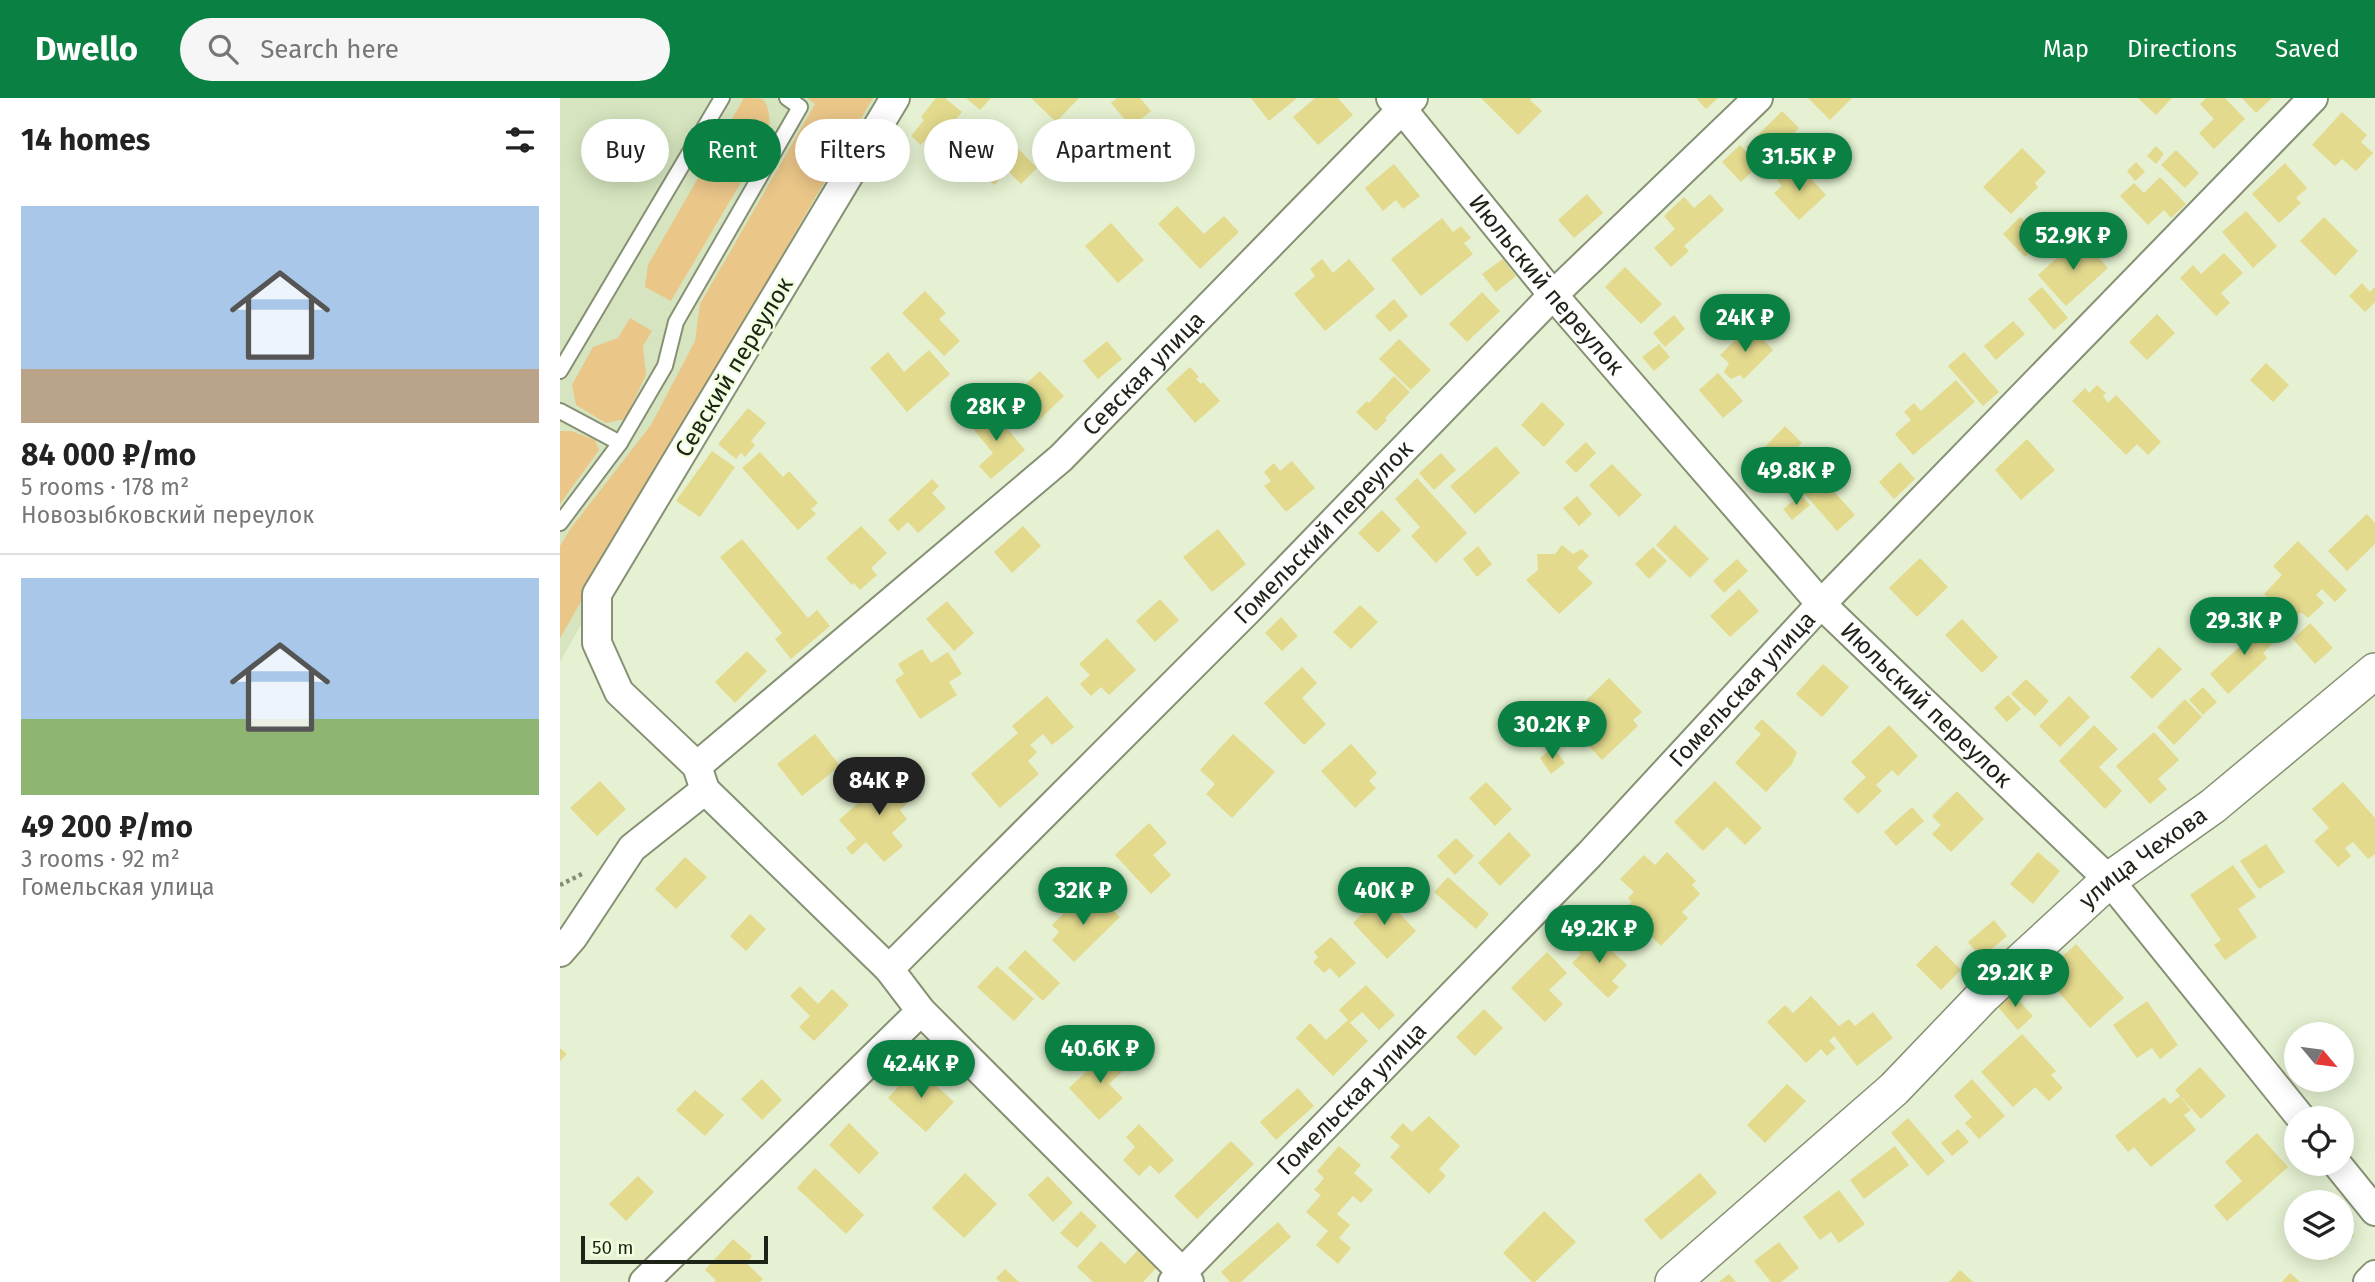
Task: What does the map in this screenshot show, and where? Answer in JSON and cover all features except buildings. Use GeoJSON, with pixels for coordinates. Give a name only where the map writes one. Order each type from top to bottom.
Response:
{"type":"FeatureCollection","features":[{"type":"Feature","properties":{"kind":"street","name":"Севский переулок"},"geometry":{"type":"LineString","coordinates":[[701,778],[619,692],[597,643],[597,594],[895,98]]}},
{"type":"Feature","properties":{"kind":"street","name":"Гомельский переулок"},"geometry":{"type":"LineString","coordinates":[[889,969],[1248,610],[1553,295],[1758,98]]}},
{"type":"Feature","properties":{"kind":"street","name":"Гомельская улица"},"geometry":{"type":"LineString","coordinates":[[1181,1279],[1589,855],[1821,604],[2313,98]]}},
{"type":"Feature","properties":{"kind":"street","name":"Июльский переулок"},"geometry":{"type":"LineString","coordinates":[[1402,102],[1553,295],[1821,604],[2109,880],[2291,1106]]}},
{"type":"Feature","properties":{"kind":"street","name":"Севская улица"},"geometry":{"type":"LineString","coordinates":[[560,952],[573,937],[632,848],[701,778],[1060,458],[1402,102]]}},
{"type":"Feature","properties":{"kind":"street","name":"улица Чехова"},"geometry":{"type":"LineString","coordinates":[[1673,1282],[1894,1089],[1984,995],[2109,880],[2213,806],[2375,671]]}},
{"type":"Feature","properties":{"kind":"street"},"geometry":{"type":"LineString","coordinates":[[701,778],[889,969],[921,1011],[1181,1279]]}},
{"type":"Feature","properties":{"kind":"street"},"geometry":{"type":"LineString","coordinates":[[643,1282],[921,1011]]}},
{"type":"Feature","properties":{"kind":"street"},"geometry":{"type":"LineString","coordinates":[[2347,1176],[2375,1211]]}},
{"type":"Feature","properties":{"kind":"street"},"geometry":{"type":"LineString","coordinates":[[2368,1282],[2375,1275]]}},
{"type":"Feature","properties":{"kind":"lane"},"geometry":{"type":"LineString","coordinates":[[560,371],[722,98]]}},
{"type":"Feature","properties":{"kind":"lane"},"geometry":{"type":"LineString","coordinates":[[560,523],[620,443],[665,366],[676,323],[800,107],[787,98]]}},
{"type":"Feature","properties":{"kind":"lane"},"geometry":{"type":"LineString","coordinates":[[560,411],[620,443]]}},
{"type":"Feature","properties":{"kind":"shaded area"},"geometry":{"type":"Polygon","coordinates":[[[560,98],[878,98],[866,119],[795,119],[795,182],[831,182],[560,662],[560,98]]]}},
{"type":"Feature","properties":{"kind":"shaded area"},"geometry":{"type":"Polygon","coordinates":[[[744,98],[762,99],[765,102],[769,119],[732,119],[744,98]]]}},
{"type":"Feature","properties":{"kind":"shaded area"},"geometry":{"type":"Polygon","coordinates":[[[807,98],[873,98],[861,119],[806,119],[815,104],[807,98]]]}},
{"type":"Feature","properties":{"kind":"shaded area"},"geometry":{"type":"Polygon","coordinates":[[[795,139],[795,182],[824,182],[560,638],[560,546],[651,425],[695,341],[700,304],[770,182],[781,182],[781,163],[795,139]]]}},
{"type":"Feature","properties":{"kind":"shaded area"},"geometry":{"type":"Polygon","coordinates":[[[696,182],[741,182],[671,301],[645,287],[648,265],[696,182]]]}},
{"type":"Feature","properties":{"kind":"shaded area"},"geometry":{"type":"Polygon","coordinates":[[[630,318],[652,331],[643,346],[646,375],[625,419],[606,423],[576,405],[572,385],[593,347],[618,338],[630,318]]]}},
{"type":"Feature","properties":{"kind":"shaded area"},"geometry":{"type":"Polygon","coordinates":[[[560,431],[571,431],[595,440],[599,450],[560,504],[560,431]]]}}]}
